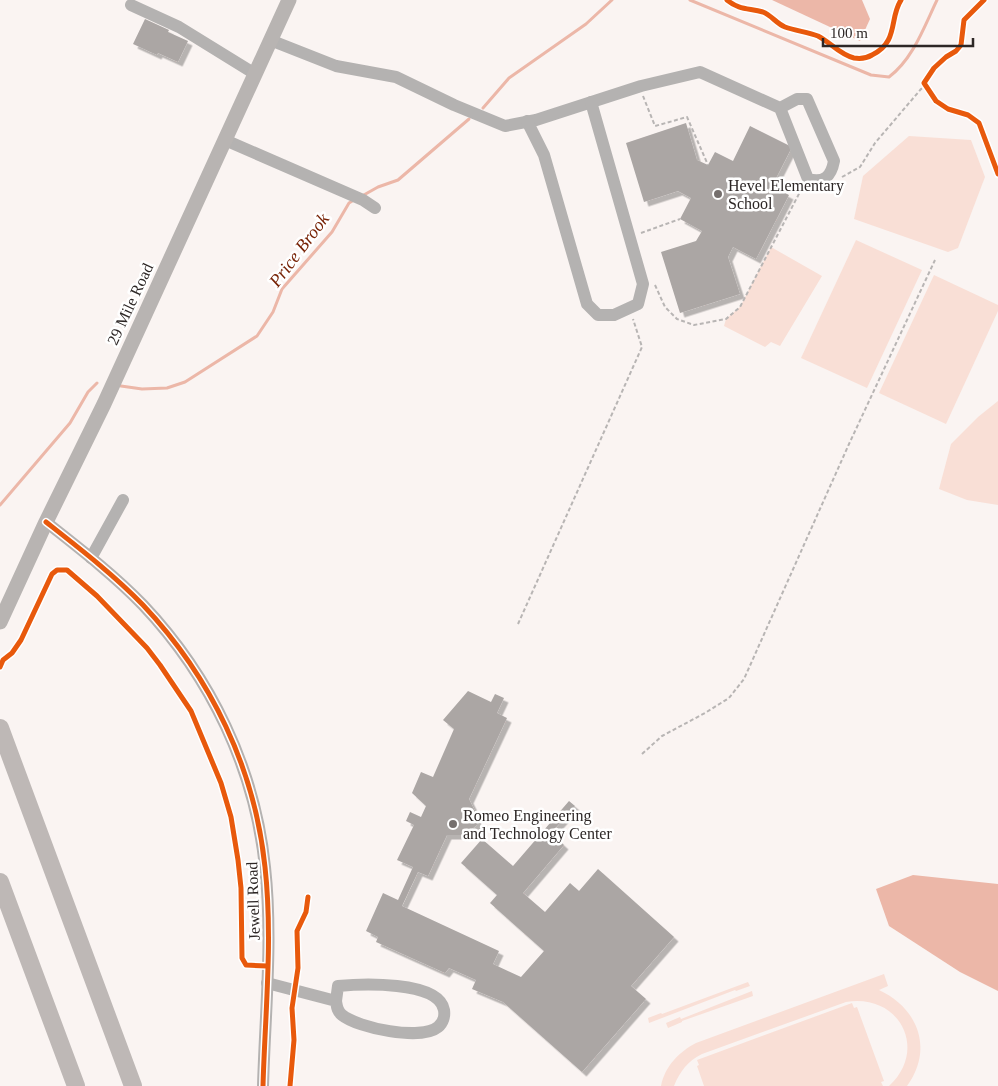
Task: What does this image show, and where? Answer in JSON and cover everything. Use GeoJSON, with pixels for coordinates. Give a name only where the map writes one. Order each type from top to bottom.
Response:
{"type":"FeatureCollection","features":[{"type":"Feature","properties":{"kind":"highway"},"geometry":{"type":"LineString","coordinates":[[0,728],[134,1086]]}},
{"type":"Feature","properties":{"kind":"highway"},"geometry":{"type":"LineString","coordinates":[[0,882],[76,1086]]}},
{"type":"Feature","properties":{"kind":"main road","name":"29 Mile Road"},"geometry":{"type":"LineString","coordinates":[[0,622],[46,522],[104,404],[289,0]]}},
{"type":"Feature","properties":{"kind":"street"},"geometry":{"type":"LineString","coordinates":[[131,5],[179,27],[255,74]]}},
{"type":"Feature","properties":{"kind":"street"},"geometry":{"type":"LineString","coordinates":[[270,40],[336,66],[396,77],[505,126],[641,86],[700,72],[780,108],[808,179],[817,181],[827,178],[832,171],[834,161],[807,99],[797,99],[780,108]]}},
{"type":"Feature","properties":{"kind":"street"},"geometry":{"type":"LineString","coordinates":[[527,121],[544,155],[587,304],[598,315],[614,315],[638,304],[643,284],[591,102]]}},
{"type":"Feature","properties":{"kind":"street"},"geometry":{"type":"LineString","coordinates":[[225,140],[375,208]]}},
{"type":"Feature","properties":{"kind":"street"},"geometry":{"type":"LineString","coordinates":[[91,558],[123,500]]}},
{"type":"Feature","properties":{"kind":"street","name":"Jewell Road"},"geometry":{"type":"LineString","coordinates":[[46,522],[122,585],[143,605],[175,642],[203,682],[216,705],[239,756],[254,804],[266,867],[268,909],[267,983],[263,1086]]}},
{"type":"Feature","properties":{"kind":"street"},"geometry":{"type":"LineString","coordinates":[[267,983],[336,1001]]}},
{"type":"Feature","properties":{"kind":"street"},"geometry":{"type":"LineString","coordinates":[[370,984],[404,986],[431,995],[439,1000],[444,1007],[444,1015],[442,1022],[437,1028],[416,1032],[382,1030],[351,1020],[342,1015],[337,1010],[336,1001],[338,986],[370,984]]}},
{"type":"Feature","properties":{"kind":"path"},"geometry":{"type":"LineString","coordinates":[[924,83],[932,95]]}},
{"type":"Feature","properties":{"kind":"path"},"geometry":{"type":"LineString","coordinates":[[835,178],[845,176],[860,166],[875,143],[921,90],[929,88]]}},
{"type":"Feature","properties":{"kind":"path"},"geometry":{"type":"LineString","coordinates":[[644,96],[655,126],[687,117],[708,165]]}},
{"type":"Feature","properties":{"kind":"path"},"geometry":{"type":"LineString","coordinates":[[653,278],[665,307],[677,320],[694,325],[726,319],[740,307],[802,188],[808,190]]}},
{"type":"Feature","properties":{"kind":"path"},"geometry":{"type":"LineString","coordinates":[[639,234],[680,219]]}},
{"type":"Feature","properties":{"kind":"path"},"geometry":{"type":"LineString","coordinates":[[642,754],[662,736],[729,698],[744,680],[853,435],[935,260]]}},
{"type":"Feature","properties":{"kind":"path"},"geometry":{"type":"LineString","coordinates":[[518,624],[642,347],[630,308]]}},
{"type":"Feature","properties":{"kind":"shaded area"},"geometry":{"type":"Polygon","coordinates":[[[772,0],[862,0],[870,19],[860,41],[772,0]]]}},
{"type":"Feature","properties":{"kind":"shaded area"},"geometry":{"type":"Polygon","coordinates":[[[909,136],[971,140],[985,177],[958,248],[948,252],[854,219],[863,176],[909,136]]]}},
{"type":"Feature","properties":{"kind":"shaded area"},"geometry":{"type":"Polygon","coordinates":[[[856,240],[922,270],[867,388],[801,358],[856,240]]]}},
{"type":"Feature","properties":{"kind":"shaded area"},"geometry":{"type":"Polygon","coordinates":[[[771,247],[822,276],[780,346],[771,342],[765,347],[724,326],[726,319],[740,307],[771,247]]]}},
{"type":"Feature","properties":{"kind":"shaded area"},"geometry":{"type":"Polygon","coordinates":[[[934,275],[998,305],[998,311],[946,424],[879,393],[934,275]]]}},
{"type":"Feature","properties":{"kind":"shaded area"},"geometry":{"type":"Polygon","coordinates":[[[998,401],[998,505],[967,500],[939,489],[951,444],[978,417],[998,401]]]}},
{"type":"Feature","properties":{"kind":"shaded area"},"geometry":{"type":"Polygon","coordinates":[[[913,875],[998,884],[998,991],[960,972],[889,926],[876,889],[913,875]]]}},
{"type":"Feature","properties":{"kind":"shaded area"},"geometry":{"type":"Polygon","coordinates":[[[884,974],[888,986],[879,990],[904,1007],[918,1031],[920,1058],[907,1086],[889,1086],[901,1071],[907,1056],[907,1041],[902,1027],[893,1015],[881,1006],[865,1002],[846,1002],[702,1054],[685,1067],[674,1086],[661,1086],[669,1066],[684,1051],[696,1043],[884,974]]]}},
{"type":"Feature","properties":{"kind":"shaded area"},"geometry":{"type":"Polygon","coordinates":[[[748,982],[750,986],[649,1023],[648,1018],[748,982]]]}},
{"type":"Feature","properties":{"kind":"shaded area"},"geometry":{"type":"Polygon","coordinates":[[[752,991],[753,996],[682,1021],[668,1028],[666,1023],[752,991]]]}},
{"type":"Feature","properties":{"kind":"shaded area"},"geometry":{"type":"Polygon","coordinates":[[[852,1003],[854,1008],[857,1007],[884,1081],[881,1082],[883,1086],[704,1086],[697,1066],[699,1065],[697,1060],[852,1003]]]}},
{"type":"Feature","properties":{"kind":"building"},"geometry":{"type":"Polygon","coordinates":[[[145,19],[188,41],[178,62],[133,44],[145,19]]]}},
{"type":"Feature","properties":{"kind":"building"},"geometry":{"type":"Polygon","coordinates":[[[686,123],[697,160],[708,165],[715,152],[733,161],[750,126],[792,147],[772,186],[789,195],[756,259],[733,247],[728,257],[740,294],[680,313],[661,252],[696,241],[702,231],[680,219],[691,198],[678,191],[644,202],[626,143],[686,123]]]}},
{"type":"Feature","properties":{"kind":"building"},"geometry":{"type":"Polygon","coordinates":[[[468,691],[491,702],[495,694],[504,698],[497,713],[507,718],[469,799],[476,813],[477,825],[464,835],[447,835],[428,876],[418,872],[402,906],[499,951],[493,964],[521,977],[544,951],[490,903],[497,895],[461,863],[482,839],[513,866],[569,801],[575,806],[551,833],[564,845],[523,893],[545,912],[570,883],[579,891],[598,869],[674,937],[631,986],[646,999],[582,1072],[503,1002],[472,989],[476,980],[449,968],[445,973],[376,942],[378,937],[366,931],[383,893],[398,900],[413,867],[397,860],[414,825],[406,821],[410,812],[421,817],[426,806],[412,793],[421,772],[433,777],[454,729],[443,720],[468,691]]]}},
{"type":"Feature","properties":{"kind":"waterway","name":"Price Brook"},"geometry":{"type":"LineString","coordinates":[[483,108],[509,78],[586,24],[612,0]]}},
{"type":"Feature","properties":{"kind":"waterway","name":"Price Brook"},"geometry":{"type":"LineString","coordinates":[[690,0],[871,75],[889,77],[911,52],[937,0]]}},
{"type":"Feature","properties":{"kind":"waterway","name":"Price Brook"},"geometry":{"type":"LineString","coordinates":[[362,196],[378,187],[398,180],[469,119]]}},
{"type":"Feature","properties":{"kind":"waterway","name":"Price Brook"},"geometry":{"type":"LineString","coordinates":[[121,386],[142,389],[167,388],[185,382],[257,336],[273,312],[282,289],[332,232],[349,203],[354,200]]}},
{"type":"Feature","properties":{"kind":"waterway","name":"Price Brook"},"geometry":{"type":"LineString","coordinates":[[0,505],[70,423],[88,392],[97,383]]}},
{"type":"Feature","properties":{"kind":"cycle path"},"geometry":{"type":"LineString","coordinates":[[727,0],[740,7],[763,12],[785,27],[818,36],[844,54],[854,58],[866,58],[881,50],[890,37],[897,7],[901,0]]}},
{"type":"Feature","properties":{"kind":"cycle path"},"geometry":{"type":"LineString","coordinates":[[984,0],[964,20],[961,45],[934,68],[924,83],[936,101],[948,109],[968,115],[979,123],[998,174]]}},
{"type":"Feature","properties":{"kind":"cycle path"},"geometry":{"type":"LineString","coordinates":[[46,522],[120,583],[143,605],[167,633],[209,694],[226,726],[240,760],[260,831],[267,894],[268,977],[263,1086]]}},
{"type":"Feature","properties":{"kind":"cycle path"},"geometry":{"type":"LineString","coordinates":[[0,667],[3,660],[12,653],[21,640],[52,574],[57,570],[67,570],[97,596],[147,648],[191,711],[221,783],[231,817],[238,860],[241,888],[242,958],[246,965],[267,966]]}},
{"type":"Feature","properties":{"kind":"cycle path"},"geometry":{"type":"LineString","coordinates":[[290,1086],[294,1040],[292,1008],[298,968],[297,931],[306,912],[308,897]]}},
{"type":"Feature","properties":{"kind":"place","name":"Hevel Elementary School"},"geometry":{"type":"Point","coordinates":[718,194]}},
{"type":"Feature","properties":{"kind":"place","name":"Romeo Engineering and Technology Center"},"geometry":{"type":"Point","coordinates":[453,824]}}]}
